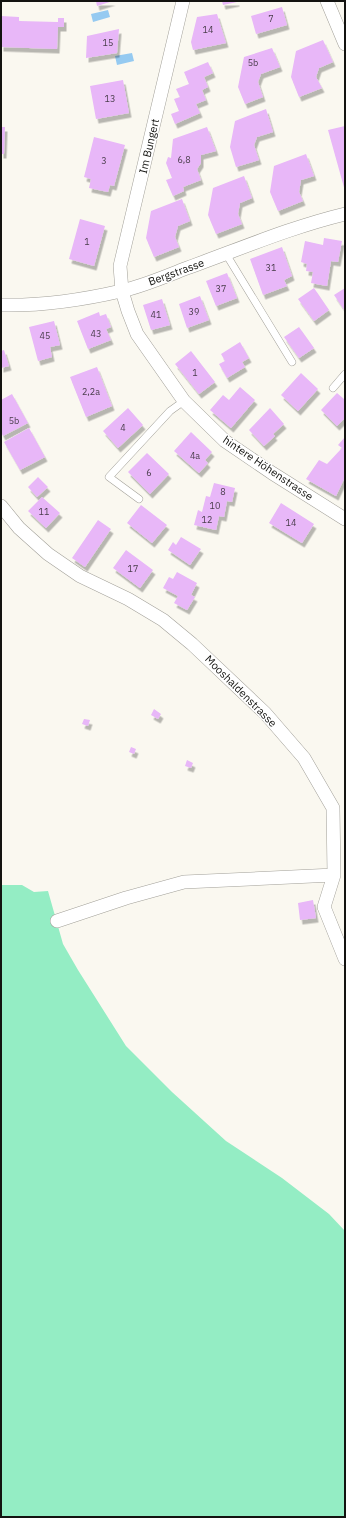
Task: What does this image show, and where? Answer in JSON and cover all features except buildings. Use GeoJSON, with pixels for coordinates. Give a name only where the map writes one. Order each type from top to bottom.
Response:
{"type":"FeatureCollection","features":[{"type":"Feature","properties":{"kind":"street","name":"Im Bungert"},"geometry":{"type":"LineString","coordinates":[[122,291],[120,266],[183,1]]}},
{"type":"Feature","properties":{"kind":"street"},"geometry":{"type":"LineString","coordinates":[[327,1],[345,44]]}},
{"type":"Feature","properties":{"kind":"street","name":"Bergstrasse"},"geometry":{"type":"LineString","coordinates":[[1,305],[22,305],[63,301],[122,291],[154,281],[313,222],[345,214]]}},
{"type":"Feature","properties":{"kind":"street","name":"hintere Höhenstrasse"},"geometry":{"type":"LineString","coordinates":[[122,291],[137,334],[184,401],[225,441],[272,473],[345,519]]}},
{"type":"Feature","properties":{"kind":"street","name":"Mooshaldenstrasse"},"geometry":{"type":"LineString","coordinates":[[1,506],[19,528],[48,554],[80,576],[128,599],[163,620],[192,644],[265,713],[304,758],[333,808],[334,876],[324,907],[345,959]]}},
{"type":"Feature","properties":{"kind":"street"},"geometry":{"type":"LineString","coordinates":[[57,920],[126,898],[184,882],[334,876]]}},
{"type":"Feature","properties":{"kind":"lane"},"geometry":{"type":"LineString","coordinates":[[226,254],[292,362]]}},
{"type":"Feature","properties":{"kind":"lane"},"geometry":{"type":"LineString","coordinates":[[333,388],[345,374]]}},
{"type":"Feature","properties":{"kind":"lane"},"geometry":{"type":"LineString","coordinates":[[139,499],[109,477],[170,411],[184,401]]}},
{"type":"Feature","properties":{"kind":"green space"},"geometry":{"type":"Polygon","coordinates":[[[1,885],[22,885],[34,892],[48,891],[63,944],[126,1046],[172,1092],[226,1141],[282,1178],[329,1214],[345,1231],[345,1517],[1,1517],[1,885]]]}},
{"type":"Feature","properties":{"kind":"water"},"geometry":{"type":"Polygon","coordinates":[[[108,10],[110,17],[93,22],[91,14],[108,10]]]}},
{"type":"Feature","properties":{"kind":"water"},"geometry":{"type":"Polygon","coordinates":[[[132,53],[134,61],[117,65],[115,56],[132,53]]]}}]}
